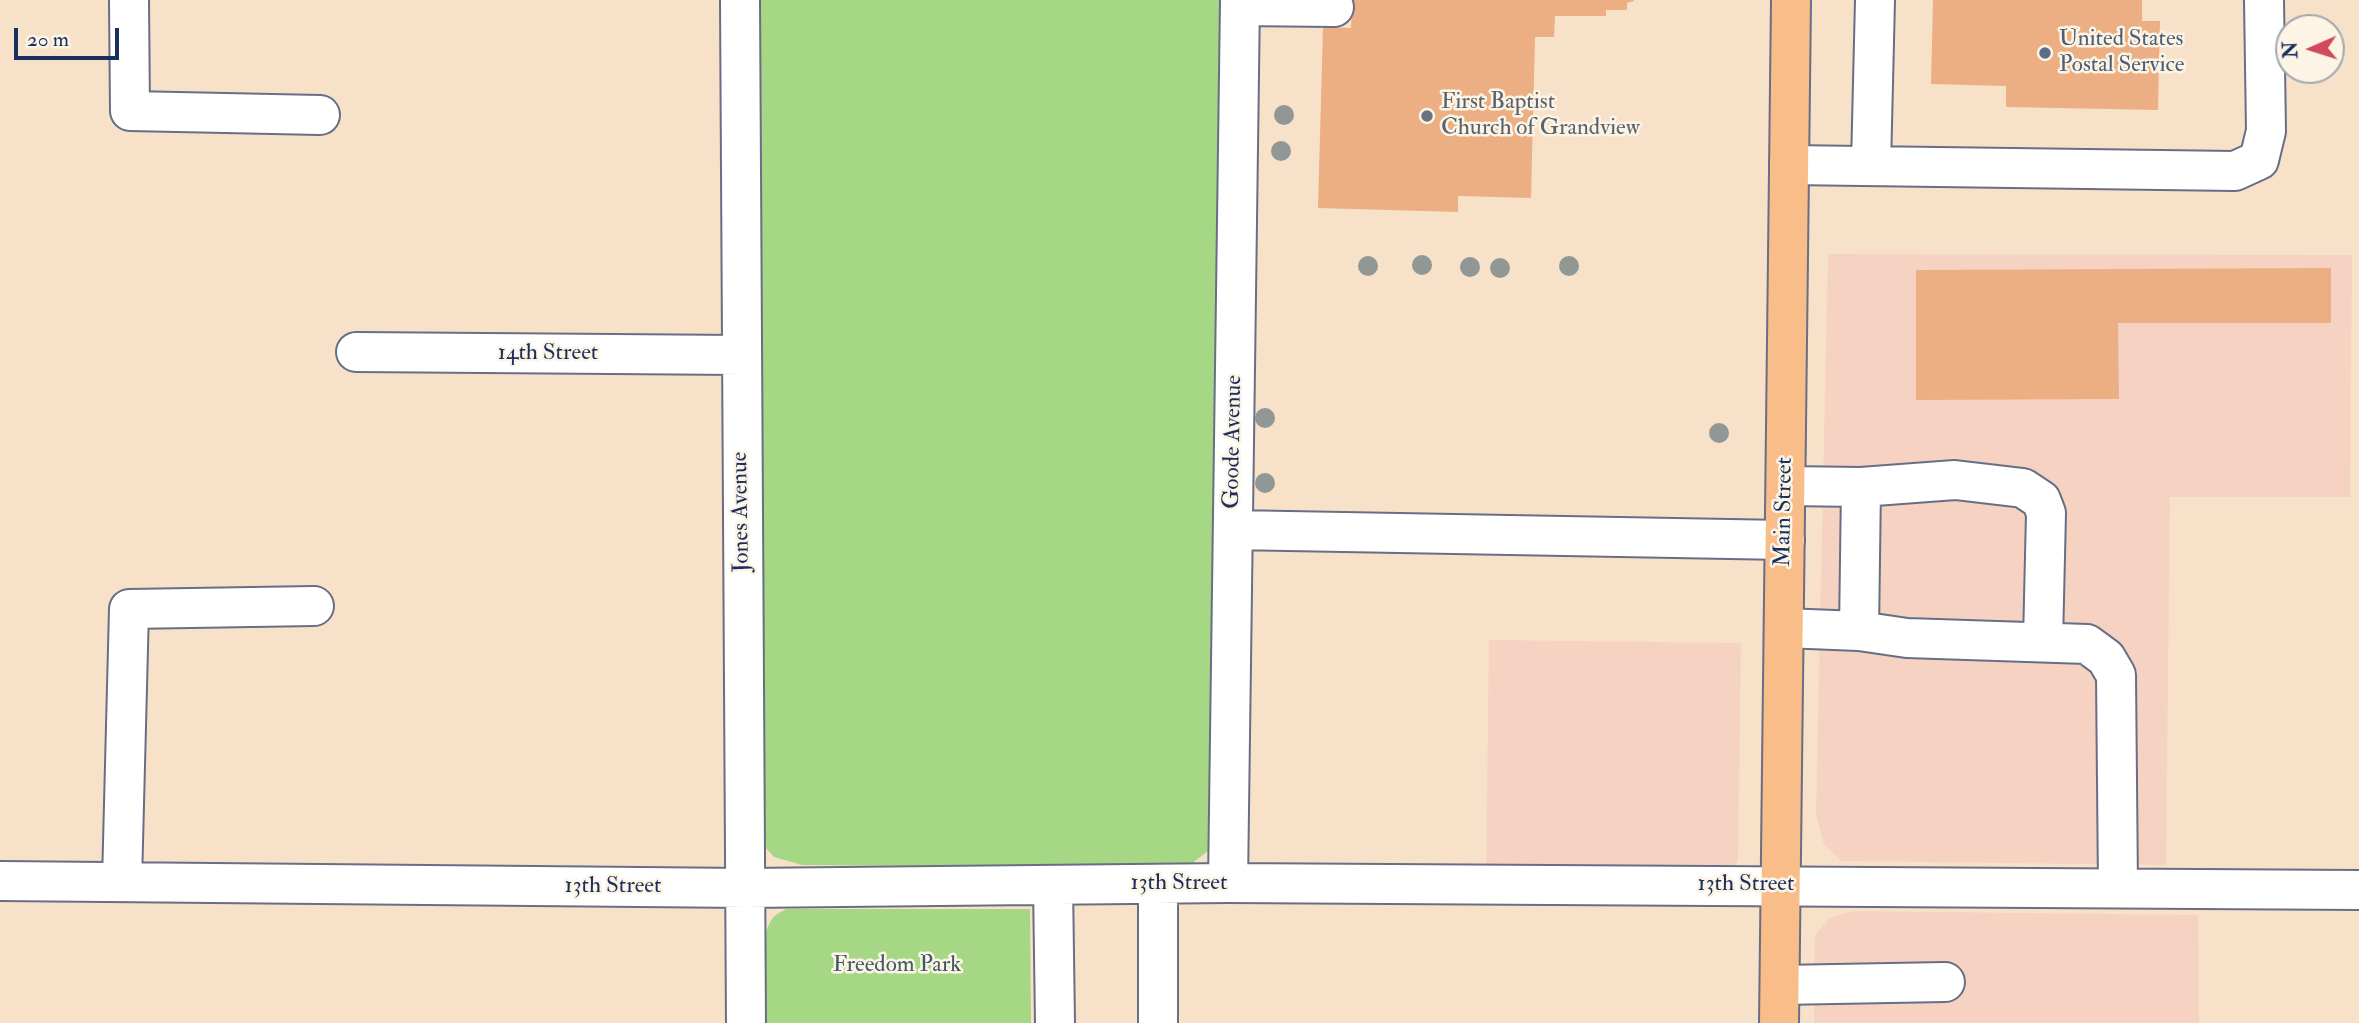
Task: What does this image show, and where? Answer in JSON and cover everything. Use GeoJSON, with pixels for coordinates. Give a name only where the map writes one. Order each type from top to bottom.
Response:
{"type":"FeatureCollection","features":[{"type":"Feature","properties":{"kind":"main road","name":"Main Street"},"geometry":{"type":"LineString","coordinates":[[1779,1023],[1791,0]]}},
{"type":"Feature","properties":{"kind":"street"},"geometry":{"type":"LineString","coordinates":[[129,0],[130,111],[320,115]]}},
{"type":"Feature","properties":{"kind":"street","name":"Jones Avenue"},"geometry":{"type":"LineString","coordinates":[[740,0],[746,1023]]}},
{"type":"Feature","properties":{"kind":"street"},"geometry":{"type":"LineString","coordinates":[[1871,166],[1875,0]]}},
{"type":"Feature","properties":{"kind":"street"},"geometry":{"type":"LineString","coordinates":[[1789,165],[2235,171],[2259,160],[2266,131],[2264,0]]}},
{"type":"Feature","properties":{"kind":"street"},"geometry":{"type":"LineString","coordinates":[[1240,3],[1334,7]]}},
{"type":"Feature","properties":{"kind":"street","name":"Goode Avenue"},"geometry":{"type":"LineString","coordinates":[[1228,883],[1240,3]]}},
{"type":"Feature","properties":{"kind":"street","name":"14th Street"},"geometry":{"type":"LineString","coordinates":[[356,352],[740,355]]}},
{"type":"Feature","properties":{"kind":"street"},"geometry":{"type":"LineString","coordinates":[[1786,486],[1861,487],[1955,480],[2023,488],[2041,500],[2046,513],[2043,642]]}},
{"type":"Feature","properties":{"kind":"street"},"geometry":{"type":"LineString","coordinates":[[1859,631],[1861,487]]}},
{"type":"Feature","properties":{"kind":"street"},"geometry":{"type":"LineString","coordinates":[[1233,530],[1785,540]]}},
{"type":"Feature","properties":{"kind":"street"},"geometry":{"type":"LineString","coordinates":[[122,883],[129,609],[314,606]]}},
{"type":"Feature","properties":{"kind":"street"},"geometry":{"type":"LineString","coordinates":[[1784,628],[1859,631],[1908,638],[2087,644],[2106,658],[2116,674],[2118,888]]}},
{"type":"Feature","properties":{"kind":"street","name":"13th Street"},"geometry":{"type":"LineString","coordinates":[[0,881],[746,888],[1228,883],[2359,890]]}},
{"type":"Feature","properties":{"kind":"street"},"geometry":{"type":"LineString","coordinates":[[1158,884],[1158,1023]]}},
{"type":"Feature","properties":{"kind":"street"},"geometry":{"type":"LineString","coordinates":[[1053,885],[1055,1023]]}},
{"type":"Feature","properties":{"kind":"street"},"geometry":{"type":"LineString","coordinates":[[1780,985],[1945,982]]}},
{"type":"Feature","properties":{"kind":"shaded area"},"geometry":{"type":"Polygon","coordinates":[[[1828,254],[2352,255],[2350,497],[2170,497],[2166,865],[1842,861],[1824,845],[1816,815],[1828,254]]]}},
{"type":"Feature","properties":{"kind":"shaded area"},"geometry":{"type":"Polygon","coordinates":[[[1489,640],[1741,643],[1738,858],[1735,868],[1486,873],[1489,640]]]}},
{"type":"Feature","properties":{"kind":"shaded area"},"geometry":{"type":"Polygon","coordinates":[[[1854,911],[2198,915],[2199,1023],[1814,1023],[1815,935],[1830,918],[1854,911]]]}},
{"type":"Feature","properties":{"kind":"green space"},"geometry":{"type":"Polygon","coordinates":[[[760,0],[1225,0],[1212,821],[1208,851],[1186,868],[802,865],[774,857],[764,846],[760,0]]]}},
{"type":"Feature","properties":{"kind":"green space","name":"Freedom Park"},"geometry":{"type":"Polygon","coordinates":[[[786,909],[1030,909],[1031,1023],[763,1023],[764,940],[772,919],[786,909]]]}},
{"type":"Feature","properties":{"kind":"building","name":"First Baptist Church of Grandview"},"geometry":{"type":"Polygon","coordinates":[[[1352,0],[1634,1],[1627,3],[1627,10],[1606,10],[1606,16],[1555,16],[1554,37],[1535,37],[1531,198],[1458,196],[1458,212],[1318,208],[1323,27],[1351,28],[1352,0]]]}},
{"type":"Feature","properties":{"kind":"building","name":"United States Postal Service"},"geometry":{"type":"Polygon","coordinates":[[[1933,0],[2142,0],[2142,21],[2160,21],[2158,110],[2006,107],[2006,86],[1931,84],[1933,0]]]}},
{"type":"Feature","properties":{"kind":"building"},"geometry":{"type":"Polygon","coordinates":[[[2331,268],[2331,323],[2118,323],[2119,399],[1916,400],[1916,270],[2331,268]]]}},
{"type":"Feature","properties":{"kind":"place","name":"United States Postal Service"},"geometry":{"type":"Point","coordinates":[2045,53]}},
{"type":"Feature","properties":{"kind":"place","name":"First Baptist Church of Grandview"},"geometry":{"type":"Point","coordinates":[1427,116]}}]}
